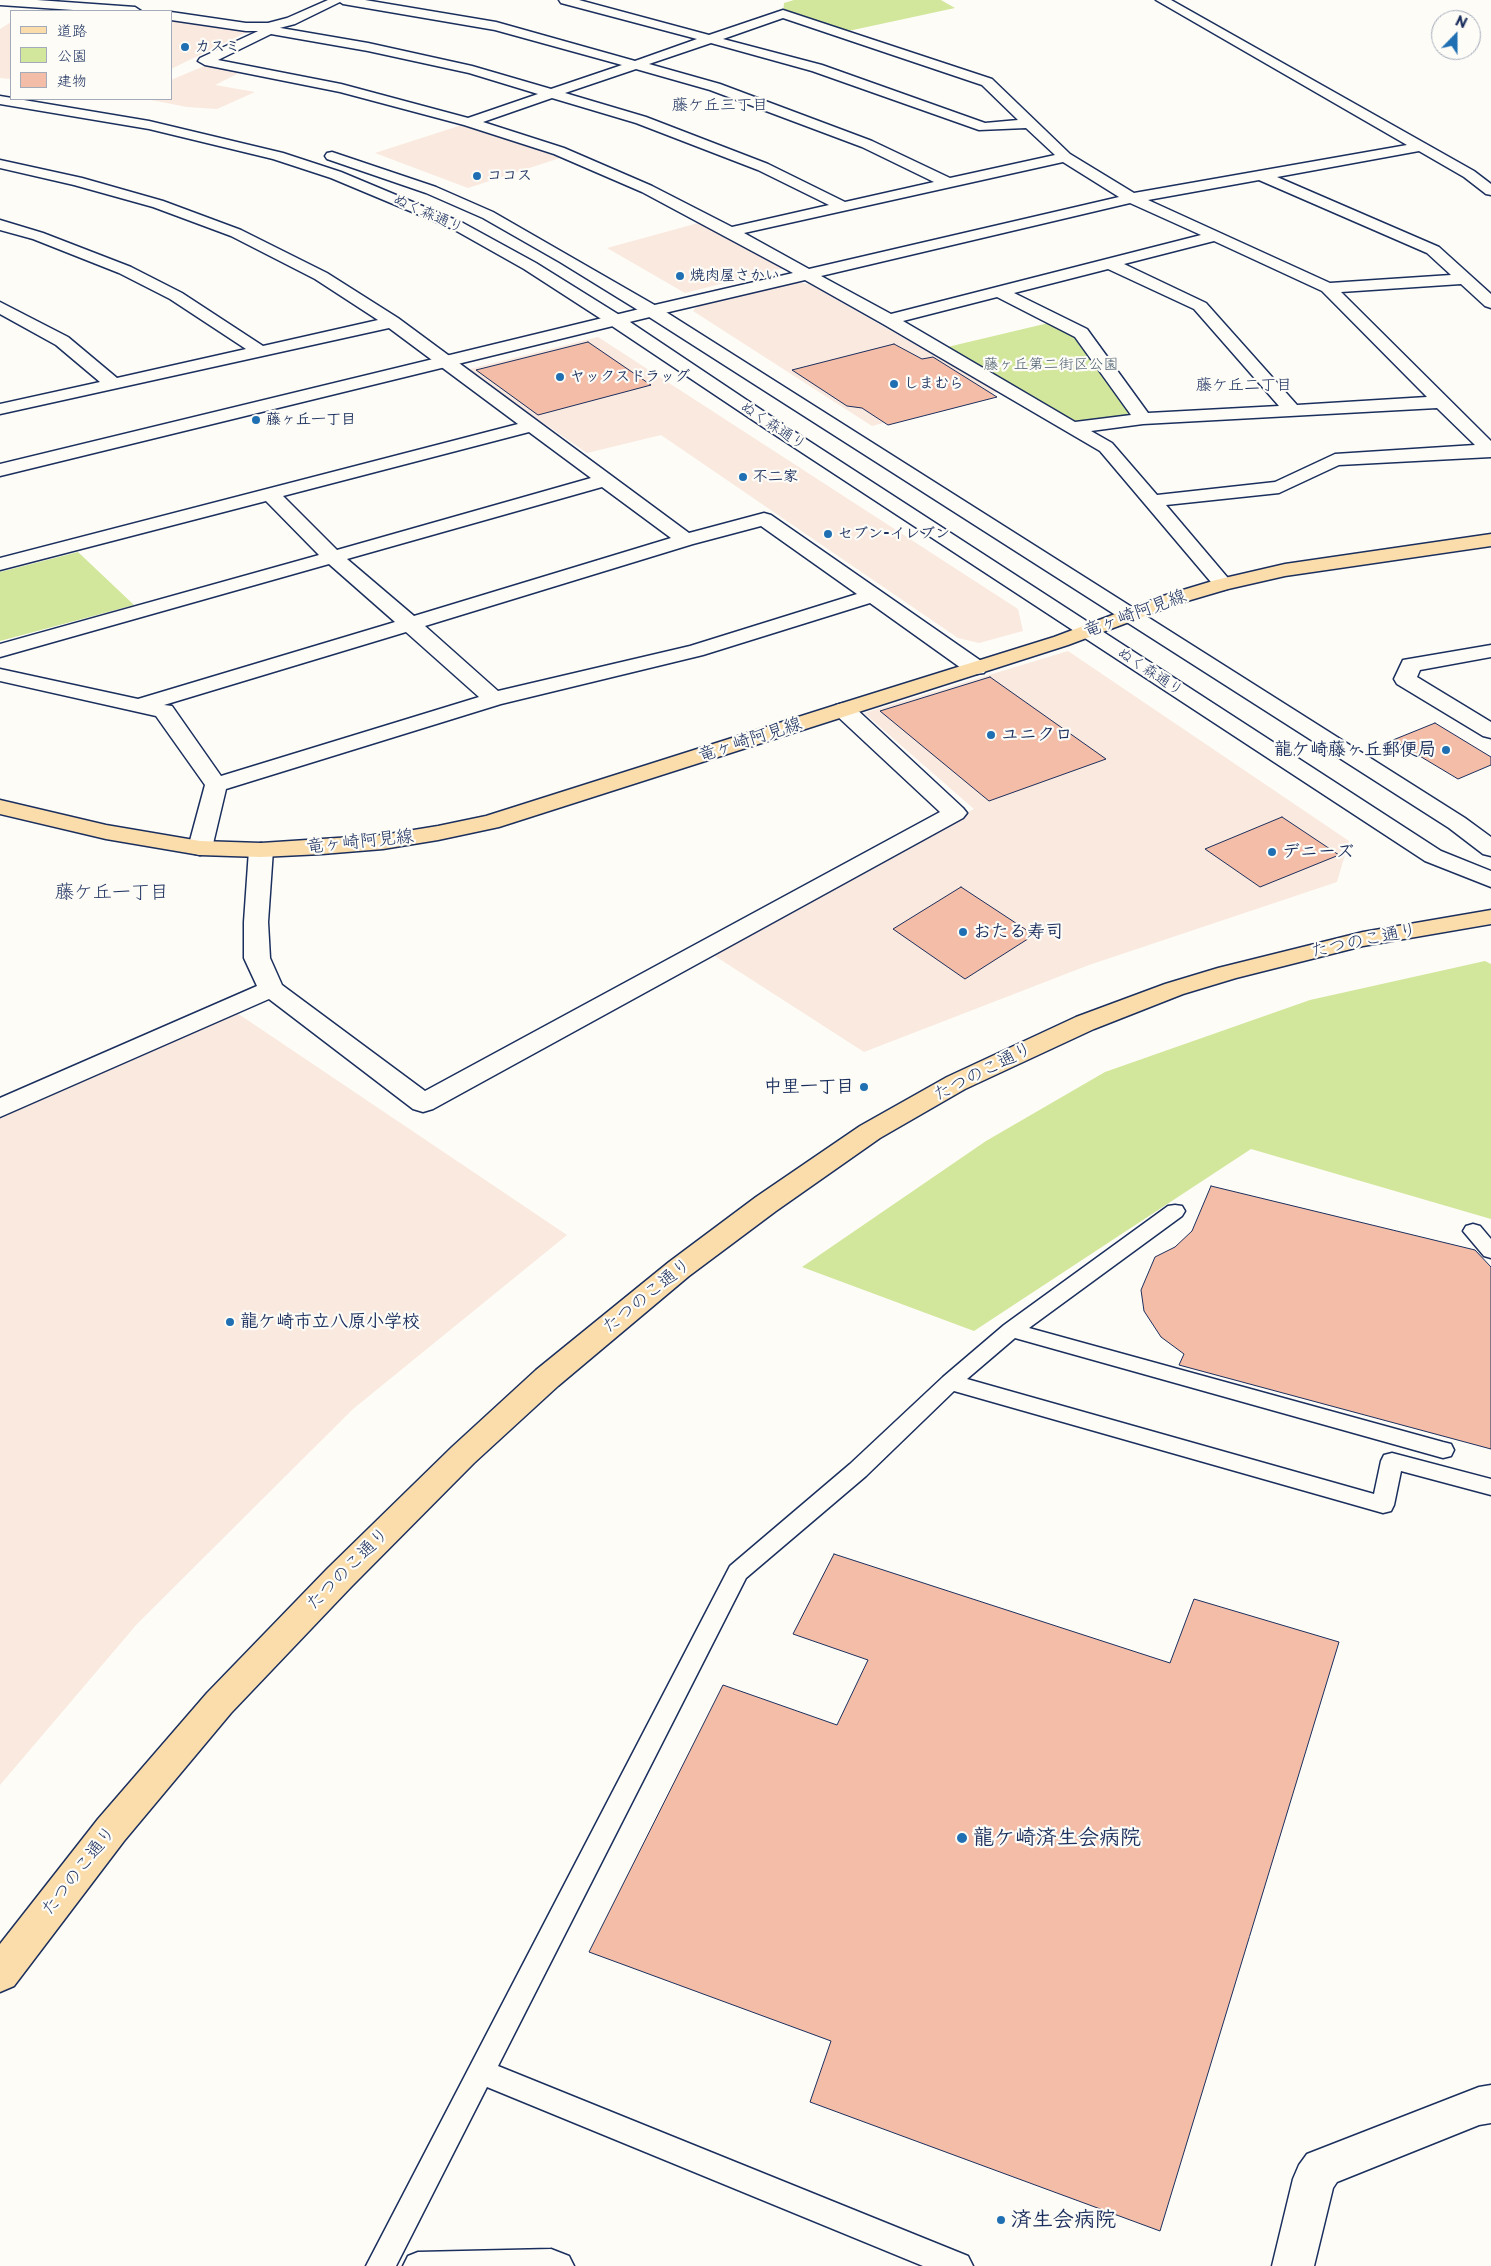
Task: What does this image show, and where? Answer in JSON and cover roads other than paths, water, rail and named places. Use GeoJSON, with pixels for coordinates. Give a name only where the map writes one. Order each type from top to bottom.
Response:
{"type":"FeatureCollection","features":[{"type":"Feature","properties":{"kind":"main road","name":"竜ヶ崎阿見線"},"geometry":{"type":"LineString","coordinates":[[0,807],[106,832],[200,848],[261,850],[383,842],[491,822],[976,668],[1223,584],[1285,570],[1491,540]]}},
{"type":"Feature","properties":{"kind":"main road","name":"たつのこ通り"},"geometry":{"type":"LineString","coordinates":[[0,1974],[111,1830],[169,1760],[219,1703],[339,1578],[463,1455],[547,1378],[679,1269],[766,1204],[870,1132],[956,1084],[1084,1022],[1174,989],[1227,973],[1363,939],[1491,917]]}},
{"type":"Feature","properties":{"kind":"street"},"geometry":{"type":"LineString","coordinates":[[338,0],[291,22],[269,29],[205,60],[341,88],[469,122],[559,151],[647,189],[730,232],[889,320],[1075,427],[1106,447],[1223,584]]}},
{"type":"Feature","properties":{"kind":"street"},"geometry":{"type":"LineString","coordinates":[[343,0],[496,26],[715,88],[867,144],[948,182]]}},
{"type":"Feature","properties":{"kind":"street"},"geometry":{"type":"LineString","coordinates":[[565,0],[817,68],[984,127],[1030,123]]}},
{"type":"Feature","properties":{"kind":"street"},"geometry":{"type":"LineString","coordinates":[[1162,0],[1469,174],[1491,191]]}},
{"type":"Feature","properties":{"kind":"street"},"geometry":{"type":"LineString","coordinates":[[0,1],[28,1],[124,10]]}},
{"type":"Feature","properties":{"kind":"street"},"geometry":{"type":"LineString","coordinates":[[12,10],[28,1]]}},
{"type":"Feature","properties":{"kind":"street"},"geometry":{"type":"LineString","coordinates":[[469,122],[782,14],[987,82],[1065,157],[1132,198],[1328,288],[1491,450]]}},
{"type":"Feature","properties":{"kind":"street"},"geometry":{"type":"LineString","coordinates":[[172,16],[246,28],[269,29],[368,47],[472,70],[641,120],[763,167],[842,206]]}},
{"type":"Feature","properties":{"kind":"street","name":"ぬく森通り"},"geometry":{"type":"LineString","coordinates":[[0,100],[149,125],[278,156],[336,176],[458,226],[530,266],[615,320],[1433,856],[1491,880]]}},
{"type":"Feature","properties":{"kind":"street"},"geometry":{"type":"LineString","coordinates":[[133,108],[153,111]]}},
{"type":"Feature","properties":{"kind":"street"},"geometry":{"type":"LineString","coordinates":[[0,470],[652,311],[1132,198],[1419,147]]}},
{"type":"Feature","properties":{"kind":"street","name":"ぬく森通り"},"geometry":{"type":"LineString","coordinates":[[318,152],[431,190],[488,216],[557,254],[652,311],[1130,615],[1476,836],[1491,849]]}},
{"type":"Feature","properties":{"kind":"street"},"geometry":{"type":"LineString","coordinates":[[730,232],[1065,157]]}},
{"type":"Feature","properties":{"kind":"street"},"geometry":{"type":"LineString","coordinates":[[0,164],[77,181],[158,204],[236,233],[321,276],[392,322],[686,540]]}},
{"type":"Feature","properties":{"kind":"street"},"geometry":{"type":"LineString","coordinates":[[1264,176],[1432,250],[1491,302]]}},
{"type":"Feature","properties":{"kind":"street"},"geometry":{"type":"LineString","coordinates":[[0,225],[38,236],[125,270],[176,296],[258,350]]}},
{"type":"Feature","properties":{"kind":"street"},"geometry":{"type":"LineString","coordinates":[[889,320],[1216,236]]}},
{"type":"Feature","properties":{"kind":"street"},"geometry":{"type":"LineString","coordinates":[[1111,264],[1200,306],[1292,410]]}},
{"type":"Feature","properties":{"kind":"street"},"geometry":{"type":"LineString","coordinates":[[1328,288],[1465,279]]}},
{"type":"Feature","properties":{"kind":"street"},"geometry":{"type":"LineString","coordinates":[[999,292],[1081,333],[1143,419]]}},
{"type":"Feature","properties":{"kind":"street"},"geometry":{"type":"LineString","coordinates":[[0,307],[62,340],[112,383]]}},
{"type":"Feature","properties":{"kind":"street"},"geometry":{"type":"LineString","coordinates":[[0,409],[258,350],[392,322]]}},
{"type":"Feature","properties":{"kind":"street"},"geometry":{"type":"LineString","coordinates":[[1075,427],[1143,419],[1441,402]]}},
{"type":"Feature","properties":{"kind":"street"},"geometry":{"type":"LineString","coordinates":[[0,564],[531,426]]}},
{"type":"Feature","properties":{"kind":"street"},"geometry":{"type":"LineString","coordinates":[[1152,501],[1279,487],[1335,460],[1491,450]]}},
{"type":"Feature","properties":{"kind":"street"},"geometry":{"type":"LineString","coordinates":[[0,651],[605,480]]}},
{"type":"Feature","properties":{"kind":"street"},"geometry":{"type":"LineString","coordinates":[[270,494],[334,558],[494,699]]}},
{"type":"Feature","properties":{"kind":"street"},"geometry":{"type":"LineString","coordinates":[[140,705],[686,540],[764,519],[976,668]]}},
{"type":"Feature","properties":{"kind":"street"},"geometry":{"type":"LineString","coordinates":[[216,784],[494,699],[696,651],[872,596]]}},
{"type":"Feature","properties":{"kind":"street"},"geometry":{"type":"LineString","coordinates":[[1491,652],[1411,665],[1405,679],[1491,730]]}},
{"type":"Feature","properties":{"kind":"street"},"geometry":{"type":"LineString","coordinates":[[0,675],[164,711],[216,784],[200,848]]}},
{"type":"Feature","properties":{"kind":"street"},"geometry":{"type":"LineString","coordinates":[[261,850],[256,922],[257,958],[271,989],[423,1102],[955,812],[844,710]]}},
{"type":"Feature","properties":{"kind":"street"},"geometry":{"type":"LineString","coordinates":[[0,1108],[271,989]]}},
{"type":"Feature","properties":{"kind":"street"},"geometry":{"type":"LineString","coordinates":[[1293,2266],[1314,2179],[1322,2168],[1479,2106],[1491,2104]]}},
{"type":"Feature","properties":{"kind":"lane"},"geometry":{"type":"LineString","coordinates":[[381,2266],[738,1572],[858,1470],[950,1382],[1011,1330],[1175,1211]]}},
{"type":"Feature","properties":{"kind":"lane"},"geometry":{"type":"LineString","coordinates":[[1473,1231],[1491,1251]]}},
{"type":"Feature","properties":{"kind":"lane"},"geometry":{"type":"LineString","coordinates":[[1011,1330],[1442,1450]]}},
{"type":"Feature","properties":{"kind":"lane"},"geometry":{"type":"LineString","coordinates":[[950,1382],[1383,1505],[1392,1461],[1491,1487]]}},
{"type":"Feature","properties":{"kind":"lane"},"geometry":{"type":"LineString","coordinates":[[482,2072],[958,2266]]}},
{"type":"Feature","properties":{"kind":"lane"},"geometry":{"type":"LineString","coordinates":[[418,2266],[551,2263],[559,2266]]}},
{"type":"Feature","properties":{"kind":"place","name":"カスミ"},"geometry":{"type":"Point","coordinates":[185,47]}},
{"type":"Feature","properties":{"kind":"place","name":"ココス"},"geometry":{"type":"Point","coordinates":[477,176]}},
{"type":"Feature","properties":{"kind":"place","name":"焼肉屋さかい"},"geometry":{"type":"Point","coordinates":[680,276]}},
{"type":"Feature","properties":{"kind":"place","name":"ヤックスドラッグ"},"geometry":{"type":"Point","coordinates":[560,377]}},
{"type":"Feature","properties":{"kind":"place","name":"しまむら"},"geometry":{"type":"Point","coordinates":[894,384]}},
{"type":"Feature","properties":{"kind":"place","name":"藤ヶ丘一丁目"},"geometry":{"type":"Point","coordinates":[256,420]}},
{"type":"Feature","properties":{"kind":"place","name":"不二家"},"geometry":{"type":"Point","coordinates":[743,477]}},
{"type":"Feature","properties":{"kind":"place","name":"セブン-イレブン"},"geometry":{"type":"Point","coordinates":[828,534]}},
{"type":"Feature","properties":{"kind":"place","name":"ユニクロ"},"geometry":{"type":"Point","coordinates":[991,735]}},
{"type":"Feature","properties":{"kind":"place","name":"龍ケ崎藤ヶ丘郵便局"},"geometry":{"type":"Point","coordinates":[1446,750]}},
{"type":"Feature","properties":{"kind":"place","name":"デニーズ"},"geometry":{"type":"Point","coordinates":[1272,852]}},
{"type":"Feature","properties":{"kind":"place","name":"おたる寿司"},"geometry":{"type":"Point","coordinates":[963,932]}},
{"type":"Feature","properties":{"kind":"place","name":"中里一丁目"},"geometry":{"type":"Point","coordinates":[864,1087]}},
{"type":"Feature","properties":{"kind":"place","name":"龍ケ崎市立八原小学校"},"geometry":{"type":"Point","coordinates":[230,1322]}},
{"type":"Feature","properties":{"kind":"place","name":"龍ケ崎済生会病院"},"geometry":{"type":"Point","coordinates":[962,1838]}},
{"type":"Feature","properties":{"kind":"place","name":"済生会病院"},"geometry":{"type":"Point","coordinates":[1001,2220]}},
{"type":"Feature","properties":{"kind":"district","name":"藤ケ丘三丁目"},"geometry":{"type":"Point","coordinates":[720,106]}},
{"type":"Feature","properties":{"kind":"district","name":"藤ケ丘二丁目"},"geometry":{"type":"Point","coordinates":[1244,386]}},
{"type":"Feature","properties":{"kind":"district","name":"藤ケ丘一丁目"},"geometry":{"type":"Point","coordinates":[112,893]}},
{"type":"Feature","properties":{"kind":"park label","name":"藤ヶ丘第二街区公園"},"geometry":{"type":"Point","coordinates":[1051,365]}}]}
